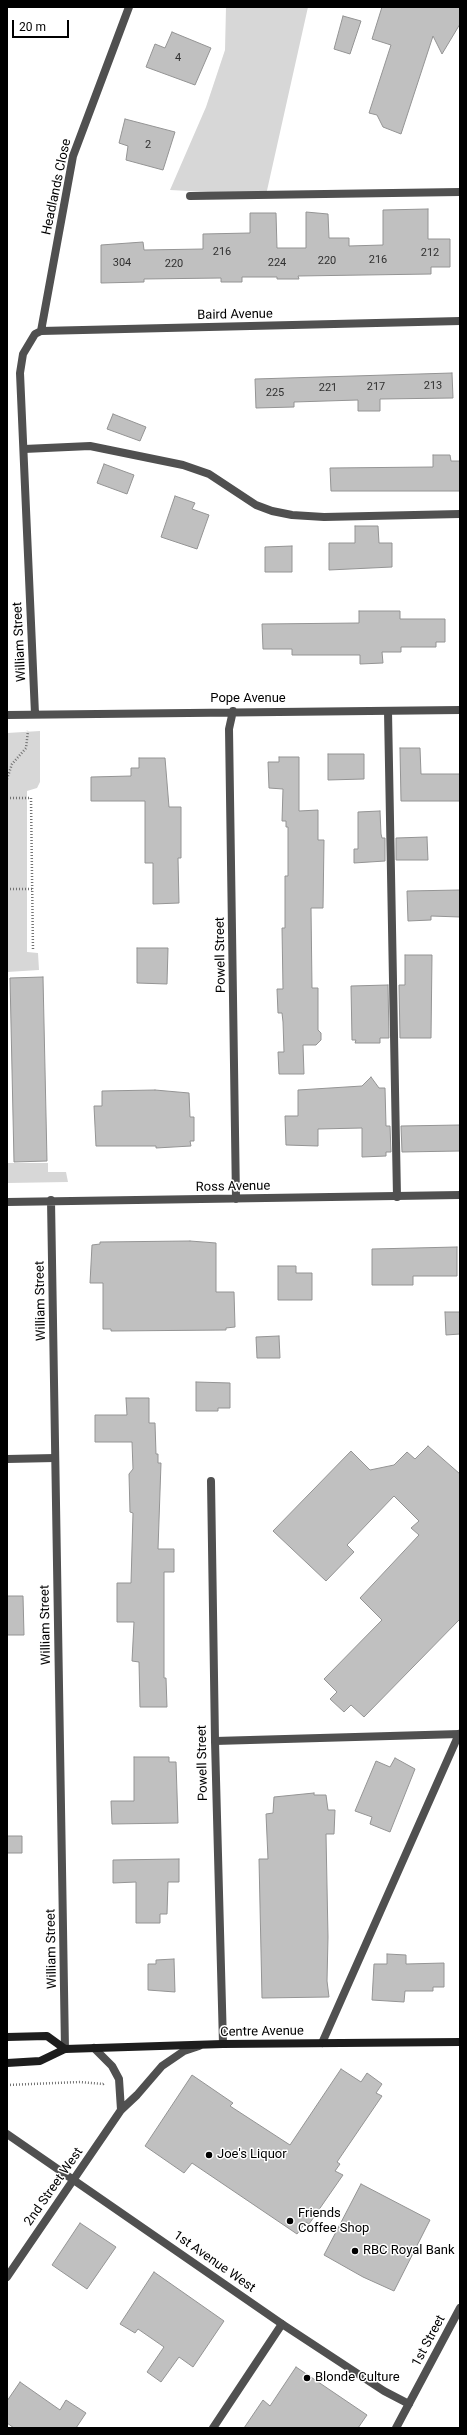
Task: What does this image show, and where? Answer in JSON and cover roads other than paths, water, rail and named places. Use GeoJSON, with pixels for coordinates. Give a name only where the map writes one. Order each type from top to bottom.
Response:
{"type":"FeatureCollection","features":[{"type":"Feature","properties":{"kind":"main road"},"geometry":{"type":"LineString","coordinates":[[7,2037],[46,2036],[65,2049]]}},
{"type":"Feature","properties":{"kind":"main road","name":"Centre Avenue"},"geometry":{"type":"LineString","coordinates":[[7,2063],[40,2061],[65,2049],[223,2044],[460,2042]]}},
{"type":"Feature","properties":{"kind":"street","name":"Headlands Close"},"geometry":{"type":"LineString","coordinates":[[41,331],[73,156],[129,7]]}},
{"type":"Feature","properties":{"kind":"street"},"geometry":{"type":"LineString","coordinates":[[190,196],[460,192]]}},
{"type":"Feature","properties":{"kind":"street","name":"Baird Avenue"},"geometry":{"type":"LineString","coordinates":[[41,331],[460,321]]}},
{"type":"Feature","properties":{"kind":"street","name":"William Street"},"geometry":{"type":"LineString","coordinates":[[36,714],[20,373],[23,354],[31,339],[41,331]]}},
{"type":"Feature","properties":{"kind":"street"},"geometry":{"type":"LineString","coordinates":[[24,449],[90,446],[183,465],[209,474],[256,504],[272,511],[292,515],[324,517],[460,514]]}},
{"type":"Feature","properties":{"kind":"street","name":"Pope Avenue"},"geometry":{"type":"LineString","coordinates":[[7,715],[233,711],[460,710]]}},
{"type":"Feature","properties":{"kind":"street","name":"Powell Street"},"geometry":{"type":"LineString","coordinates":[[233,711],[229,729],[236,1199]]}},
{"type":"Feature","properties":{"kind":"street"},"geometry":{"type":"LineString","coordinates":[[388,711],[397,1197]]}},
{"type":"Feature","properties":{"kind":"street","name":"Ross Avenue"},"geometry":{"type":"LineString","coordinates":[[7,1202],[51,1200],[236,1199],[460,1195]]}},
{"type":"Feature","properties":{"kind":"street","name":"William Street"},"geometry":{"type":"LineString","coordinates":[[51,1200],[65,2049]]}},
{"type":"Feature","properties":{"kind":"street"},"geometry":{"type":"LineString","coordinates":[[7,1460],[55,1458]]}},
{"type":"Feature","properties":{"kind":"street","name":"Powell Street"},"geometry":{"type":"LineString","coordinates":[[211,1481],[214,1741],[223,2044]]}},
{"type":"Feature","properties":{"kind":"street"},"geometry":{"type":"LineString","coordinates":[[214,1741],[460,1734],[322,2043]]}},
{"type":"Feature","properties":{"kind":"street","name":"2nd Street West"},"geometry":{"type":"LineString","coordinates":[[7,2277],[121,2110],[137,2095],[162,2066],[184,2051],[201,2045]]}},
{"type":"Feature","properties":{"kind":"street"},"geometry":{"type":"LineString","coordinates":[[94,2048],[112,2066],[119,2080],[121,2110]]}},
{"type":"Feature","properties":{"kind":"street","name":"1st Avenue West"},"geometry":{"type":"LineString","coordinates":[[7,2134],[282,2324],[384,2391],[409,2404]]}},
{"type":"Feature","properties":{"kind":"street","name":"1st Street"},"geometry":{"type":"LineString","coordinates":[[396,2428],[460,2308]]}},
{"type":"Feature","properties":{"kind":"street"},"geometry":{"type":"LineString","coordinates":[[213,2428],[282,2324]]}},
{"type":"Feature","properties":{"kind":"place","name":"Joe's Liquor"},"geometry":{"type":"Point","coordinates":[209,2155]}},
{"type":"Feature","properties":{"kind":"place","name":"Friends Coffee Shop"},"geometry":{"type":"Point","coordinates":[290,2221]}},
{"type":"Feature","properties":{"kind":"place","name":"RBC Royal Bank"},"geometry":{"type":"Point","coordinates":[355,2251]}},
{"type":"Feature","properties":{"kind":"place","name":"Blonde Culture"},"geometry":{"type":"Point","coordinates":[307,2378]}}]}
